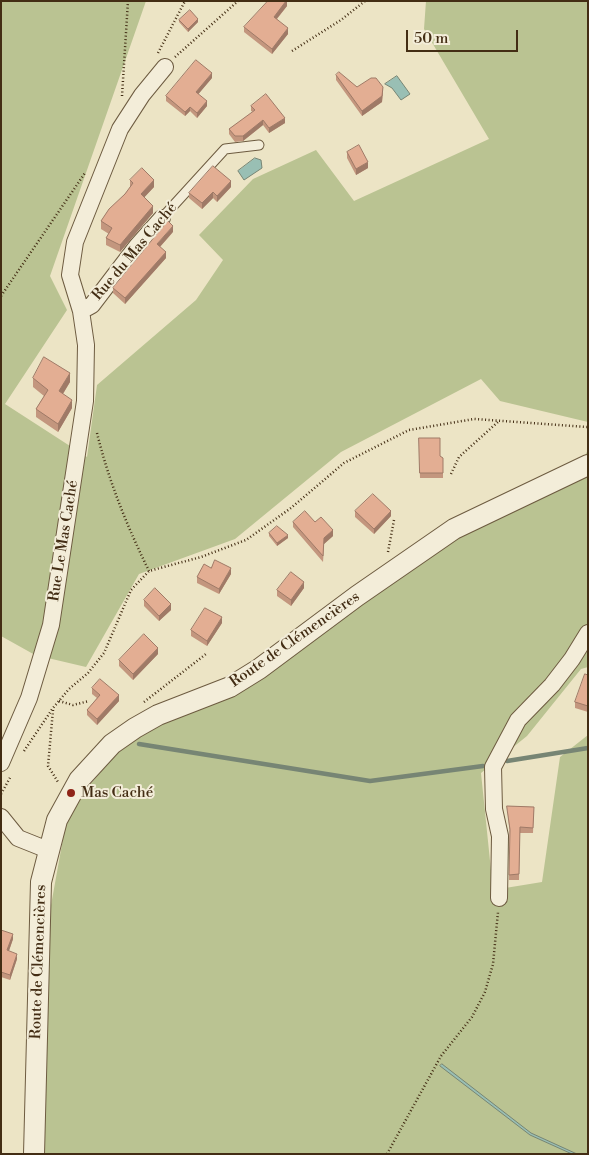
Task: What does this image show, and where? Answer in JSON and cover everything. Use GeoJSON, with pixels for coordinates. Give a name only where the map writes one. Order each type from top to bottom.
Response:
{"type":"FeatureCollection","features":[{"type":"Feature","properties":{"kind":"street","name":"Rue du Mas Caché"},"geometry":{"type":"LineString","coordinates":[[161,60],[142,95],[120,129],[75,242],[70,275],[81,311],[92,304],[137,246],[162,218]]}},
{"type":"Feature","properties":{"kind":"street","name":"Rue Le Mas Caché"},"geometry":{"type":"LineString","coordinates":[[7,767],[51,625],[85,402],[86,345],[81,311]]}},
{"type":"Feature","properties":{"kind":"street","name":"Route de Clémencières"},"geometry":{"type":"LineString","coordinates":[[34,1154],[39,904],[48,850],[57,820],[80,780],[112,744],[140,725],[158,715],[230,687],[259,669],[392,571],[454,529],[588,466]]}},
{"type":"Feature","properties":{"kind":"street"},"geometry":{"type":"LineString","coordinates":[[499,898],[500,836],[494,809],[493,767],[518,720],[552,685],[588,633]]}},
{"type":"Feature","properties":{"kind":"street"},"geometry":{"type":"LineString","coordinates":[[1,817],[18,838],[48,850]]}},
{"type":"Feature","properties":{"kind":"lane","name":"Rue du Mas Caché"},"geometry":{"type":"LineString","coordinates":[[162,218],[225,149],[259,145]]}},
{"type":"Feature","properties":{"kind":"path"},"geometry":{"type":"LineString","coordinates":[[122,101],[128,1]]}},
{"type":"Feature","properties":{"kind":"path"},"geometry":{"type":"LineString","coordinates":[[161,60],[185,1]]}},
{"type":"Feature","properties":{"kind":"path"},"geometry":{"type":"LineString","coordinates":[[161,60],[238,1]]}},
{"type":"Feature","properties":{"kind":"path"},"geometry":{"type":"LineString","coordinates":[[292,51],[341,20],[365,1]]}},
{"type":"Feature","properties":{"kind":"path"},"geometry":{"type":"LineString","coordinates":[[1,296],[90,166]]}},
{"type":"Feature","properties":{"kind":"path"},"geometry":{"type":"LineString","coordinates":[[85,402],[90,410],[106,473],[128,529],[149,571]]}},
{"type":"Feature","properties":{"kind":"path"},"geometry":{"type":"LineString","coordinates":[[22,756],[53,708],[69,689],[88,673],[104,653],[131,590],[149,571],[201,557],[246,540],[291,508],[344,463],[409,430],[474,419],[588,427]]}},
{"type":"Feature","properties":{"kind":"path"},"geometry":{"type":"LineString","coordinates":[[451,474],[459,457],[498,421]]}},
{"type":"Feature","properties":{"kind":"path"},"geometry":{"type":"LineString","coordinates":[[392,571],[388,552],[394,520]]}},
{"type":"Feature","properties":{"kind":"path"},"geometry":{"type":"LineString","coordinates":[[140,725],[140,711],[144,702],[206,654]]}},
{"type":"Feature","properties":{"kind":"path"},"geometry":{"type":"LineString","coordinates":[[59,701],[73,705],[89,701]]}},
{"type":"Feature","properties":{"kind":"path"},"geometry":{"type":"LineString","coordinates":[[53,708],[48,766],[69,797]]}},
{"type":"Feature","properties":{"kind":"path"},"geometry":{"type":"LineString","coordinates":[[1,794],[7,767]]}},
{"type":"Feature","properties":{"kind":"path"},"geometry":{"type":"LineString","coordinates":[[387,1154],[442,1056],[472,1017],[485,992],[493,964],[499,898]]}},
{"type":"Feature","properties":{"kind":"green space"},"geometry":{"type":"Polygon","coordinates":[[[1,1],[146,1],[50,276],[67,310],[5,404],[87,457],[97,385],[196,300],[223,260],[199,235],[253,179],[316,150],[354,201],[489,139],[424,29],[426,1],[588,1],[588,422],[500,401],[481,379],[341,452],[235,539],[139,574],[86,667],[35,655],[1,636],[1,1]]]}},
{"type":"Feature","properties":{"kind":"green space"},"geometry":{"type":"Polygon","coordinates":[[[588,450],[588,667],[581,669],[527,736],[481,773],[493,890],[542,882],[560,757],[588,735],[588,1154],[44,1154],[46,933],[68,811],[130,737],[224,697],[449,521],[569,484],[588,450]]]}},
{"type":"Feature","properties":{"kind":"water"},"geometry":{"type":"Polygon","coordinates":[[[397,76],[410,94],[401,100],[392,88],[385,84],[397,76]]]}},
{"type":"Feature","properties":{"kind":"water"},"geometry":{"type":"Polygon","coordinates":[[[255,158],[261,160],[262,168],[244,180],[238,171],[255,158]]]}},
{"type":"Feature","properties":{"kind":"water"},"geometry":{"type":"Polygon","coordinates":[[[442,1064],[531,1133],[577,1154],[572,1154],[530,1135],[440,1066],[442,1064]]]}},
{"type":"Feature","properties":{"kind":"building"},"geometry":{"type":"Polygon","coordinates":[[[268,1],[286,1],[274,17],[288,28],[272,49],[244,27],[268,1]]]}},
{"type":"Feature","properties":{"kind":"building"},"geometry":{"type":"Polygon","coordinates":[[[190,10],[198,19],[188,29],[179,20],[190,10]]]}},
{"type":"Feature","properties":{"kind":"building"},"geometry":{"type":"Polygon","coordinates":[[[196,60],[212,73],[196,92],[207,101],[197,113],[190,107],[185,112],[166,96],[196,60]]]}},
{"type":"Feature","properties":{"kind":"building"},"geometry":{"type":"Polygon","coordinates":[[[339,72],[357,87],[371,78],[376,78],[383,87],[382,96],[362,111],[336,75],[339,72]]]}},
{"type":"Feature","properties":{"kind":"building"},"geometry":{"type":"Polygon","coordinates":[[[266,94],[285,118],[269,128],[263,120],[243,136],[235,136],[229,129],[255,110],[251,106],[266,94]]]}},
{"type":"Feature","properties":{"kind":"building"},"geometry":{"type":"Polygon","coordinates":[[[359,145],[368,162],[356,169],[347,152],[359,145]]]}},
{"type":"Feature","properties":{"kind":"building"},"geometry":{"type":"Polygon","coordinates":[[[213,166],[231,181],[217,196],[213,192],[202,203],[189,193],[213,166]]]}},
{"type":"Feature","properties":{"kind":"building"},"geometry":{"type":"Polygon","coordinates":[[[142,168],[154,180],[141,194],[153,206],[120,245],[106,238],[112,228],[101,221],[109,209],[125,194],[133,183],[130,180],[142,168]]]}},
{"type":"Feature","properties":{"kind":"building"},"geometry":{"type":"Polygon","coordinates":[[[168,221],[173,226],[157,244],[166,252],[125,298],[113,288],[168,221]]]}},
{"type":"Feature","properties":{"kind":"building"},"geometry":{"type":"Polygon","coordinates":[[[44,357],[70,373],[59,391],[72,400],[58,424],[36,409],[48,390],[33,378],[44,357]]]}},
{"type":"Feature","properties":{"kind":"building"},"geometry":{"type":"Polygon","coordinates":[[[419,438],[440,438],[440,456],[443,458],[443,473],[420,473],[419,438]]]}},
{"type":"Feature","properties":{"kind":"building"},"geometry":{"type":"Polygon","coordinates":[[[373,494],[391,511],[374,529],[355,511],[373,494]]]}},
{"type":"Feature","properties":{"kind":"building"},"geometry":{"type":"Polygon","coordinates":[[[305,511],[315,522],[321,517],[333,530],[324,538],[323,556],[293,522],[305,511]]]}},
{"type":"Feature","properties":{"kind":"building"},"geometry":{"type":"Polygon","coordinates":[[[277,526],[288,535],[277,543],[269,533],[277,526]]]}},
{"type":"Feature","properties":{"kind":"building"},"geometry":{"type":"Polygon","coordinates":[[[215,560],[231,568],[219,589],[197,577],[204,564],[211,568],[215,560]]]}},
{"type":"Feature","properties":{"kind":"building"},"geometry":{"type":"Polygon","coordinates":[[[291,572],[304,582],[291,600],[277,590],[291,572]]]}},
{"type":"Feature","properties":{"kind":"building"},"geometry":{"type":"Polygon","coordinates":[[[155,588],[171,604],[159,616],[144,600],[155,588]]]}},
{"type":"Feature","properties":{"kind":"building"},"geometry":{"type":"Polygon","coordinates":[[[205,608],[222,617],[207,641],[191,630],[205,608]]]}},
{"type":"Feature","properties":{"kind":"building"},"geometry":{"type":"Polygon","coordinates":[[[144,634],[158,648],[133,674],[119,660],[144,634]]]}},
{"type":"Feature","properties":{"kind":"building"},"geometry":{"type":"Polygon","coordinates":[[[585,674],[588,675],[588,706],[575,702],[585,674]]]}},
{"type":"Feature","properties":{"kind":"building"},"geometry":{"type":"Polygon","coordinates":[[[100,679],[119,695],[97,719],[87,710],[100,695],[92,688],[100,679]]]}},
{"type":"Feature","properties":{"kind":"building"},"geometry":{"type":"Polygon","coordinates":[[[507,806],[534,807],[533,828],[520,827],[519,874],[509,875],[510,830],[507,806]]]}},
{"type":"Feature","properties":{"kind":"building"},"geometry":{"type":"Polygon","coordinates":[[[1,930],[13,934],[7,950],[17,954],[10,975],[1,972],[1,930]]]}},
{"type":"Feature","properties":{"kind":"waterway"},"geometry":{"type":"LineString","coordinates":[[139,744],[370,781],[483,766]]}},
{"type":"Feature","properties":{"kind":"waterway"},"geometry":{"type":"LineString","coordinates":[[507,761],[588,748]]}},
{"type":"Feature","properties":{"kind":"place","name":"Mas Caché"},"geometry":{"type":"Point","coordinates":[71,793]}}]}
